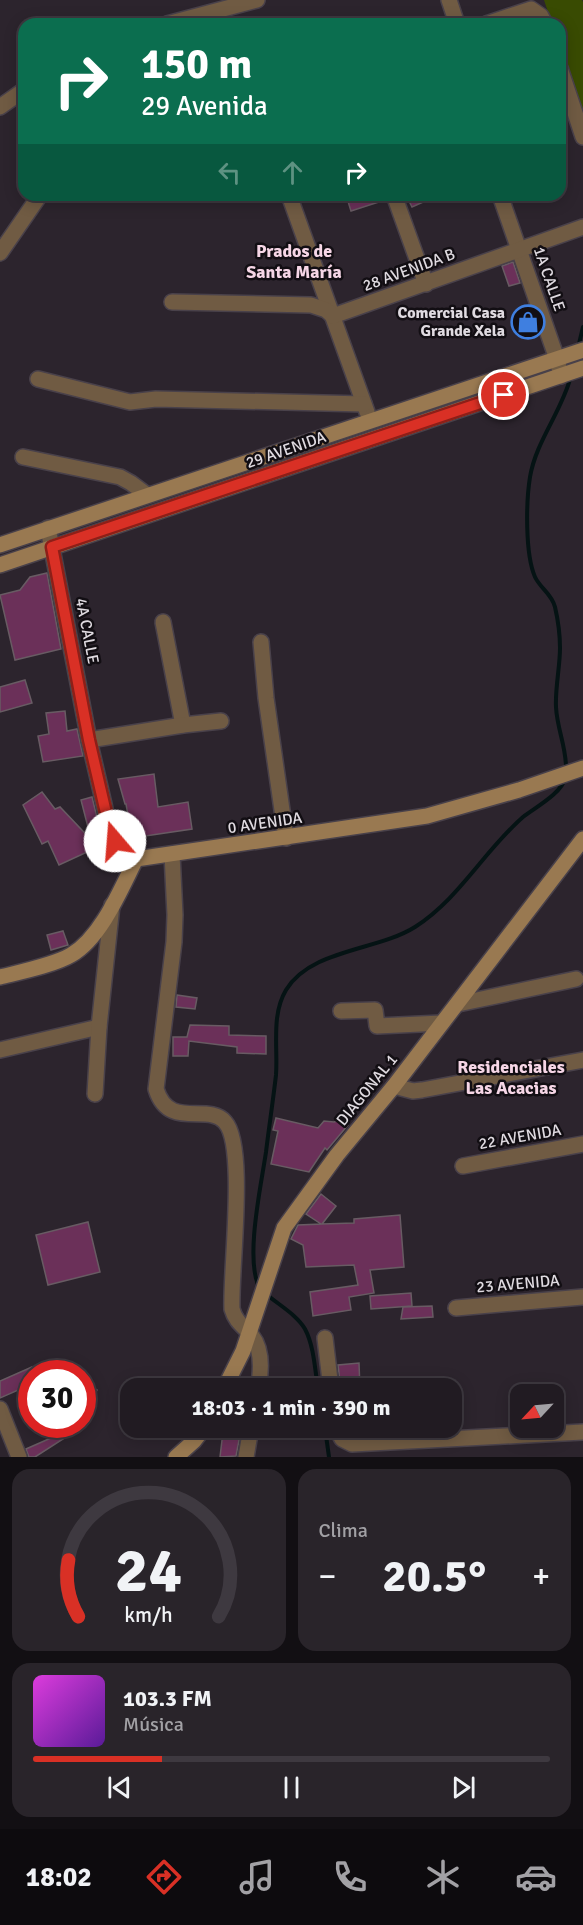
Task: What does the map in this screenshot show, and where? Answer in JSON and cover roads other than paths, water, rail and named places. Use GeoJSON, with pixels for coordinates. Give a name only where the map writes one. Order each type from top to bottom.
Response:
{"type":"FeatureCollection","features":[{"type":"Feature","properties":{"kind":"street"},"geometry":{"type":"LineString","coordinates":[[190,18],[257,0]]}},
{"type":"Feature","properties":{"kind":"street"},"geometry":{"type":"LineString","coordinates":[[449,0],[455,18]]}},
{"type":"Feature","properties":{"kind":"street"},"geometry":{"type":"LineString","coordinates":[[502,18],[531,9],[540,17]]}},
{"type":"Feature","properties":{"kind":"street"},"geometry":{"type":"LineString","coordinates":[[566,85],[582,132]]}},
{"type":"Feature","properties":{"kind":"street"},"geometry":{"type":"LineString","coordinates":[[0,107],[18,94]]}},
{"type":"Feature","properties":{"kind":"street"},"geometry":{"type":"LineString","coordinates":[[0,253],[36,201]]}},
{"type":"Feature","properties":{"kind":"street"},"geometry":{"type":"LineString","coordinates":[[291,201],[370,420]]}},
{"type":"Feature","properties":{"kind":"street"},"geometry":{"type":"LineString","coordinates":[[396,201],[426,284]]}},
{"type":"Feature","properties":{"kind":"street","name":"1A CALLE"},"geometry":{"type":"LineString","coordinates":[[502,201],[560,358],[563,375]]}},
{"type":"Feature","properties":{"kind":"street","name":"28 AVENIDA B"},"geometry":{"type":"LineString","coordinates":[[333,316],[583,227]]}},
{"type":"Feature","properties":{"kind":"street"},"geometry":{"type":"LineString","coordinates":[[172,302],[311,305],[326,310],[333,316]]}},
{"type":"Feature","properties":{"kind":"street","name":"29 AVENIDA"},"geometry":{"type":"LineString","coordinates":[[0,545],[583,350]]}},
{"type":"Feature","properties":{"kind":"street","name":"29 AVENIDA"},"geometry":{"type":"LineString","coordinates":[[0,565],[583,368]]}},
{"type":"Feature","properties":{"kind":"street"},"geometry":{"type":"LineString","coordinates":[[38,379],[130,402],[156,399],[364,404]]}},
{"type":"Feature","properties":{"kind":"street"},"geometry":{"type":"LineString","coordinates":[[23,457],[120,477],[147,495]]}},
{"type":"Feature","properties":{"kind":"street","name":"4A CALLE"},"geometry":{"type":"LineString","coordinates":[[48,528],[89,740],[110,830],[121,850],[129,857],[136,859]]}},
{"type":"Feature","properties":{"kind":"street"},"geometry":{"type":"LineString","coordinates":[[163,622],[183,725]]}},
{"type":"Feature","properties":{"kind":"street"},"geometry":{"type":"LineString","coordinates":[[261,642],[286,838]]}},
{"type":"Feature","properties":{"kind":"street"},"geometry":{"type":"LineString","coordinates":[[89,740],[221,721]]}},
{"type":"Feature","properties":{"kind":"street","name":"0 AVENIDA"},"geometry":{"type":"LineString","coordinates":[[136,859],[427,816],[583,768]]}},
{"type":"Feature","properties":{"kind":"street","name":"DIAGONAL 1"},"geometry":{"type":"LineString","coordinates":[[230,1378],[243,1351],[282,1233],[304,1198],[458,1004],[583,839]]}},
{"type":"Feature","properties":{"kind":"street"},"geometry":{"type":"LineString","coordinates":[[172,854],[174,942],[156,1089],[161,1103],[171,1110],[219,1117],[228,1127],[234,1145],[236,1208],[232,1310],[240,1326],[255,1341],[261,1378]]}},
{"type":"Feature","properties":{"kind":"street"},"geometry":{"type":"LineString","coordinates":[[0,977],[61,960],[74,954],[93,935],[136,859]]}},
{"type":"Feature","properties":{"kind":"street"},"geometry":{"type":"LineString","coordinates":[[95,1094],[99,1027],[112,905]]}},
{"type":"Feature","properties":{"kind":"street"},"geometry":{"type":"LineString","coordinates":[[458,1004],[576,979]]}},
{"type":"Feature","properties":{"kind":"street"},"geometry":{"type":"LineString","coordinates":[[341,1011],[375,1010],[376,1026],[442,1023]]}},
{"type":"Feature","properties":{"kind":"street"},"geometry":{"type":"LineString","coordinates":[[0,1050],[99,1027]]}},
{"type":"Feature","properties":{"kind":"street"},"geometry":{"type":"LineString","coordinates":[[394,1086],[417,1091],[583,1060]]}},
{"type":"Feature","properties":{"kind":"street","name":"22 AVENIDA"},"geometry":{"type":"LineString","coordinates":[[463,1166],[583,1144]]}},
{"type":"Feature","properties":{"kind":"street","name":"23 AVENIDA"},"geometry":{"type":"LineString","coordinates":[[456,1308],[583,1297]]}},
{"type":"Feature","properties":{"kind":"street"},"geometry":{"type":"LineString","coordinates":[[325,1338],[330,1378]]}},
{"type":"Feature","properties":{"kind":"street"},"geometry":{"type":"LineString","coordinates":[[0,1409],[19,1457]]}},
{"type":"Feature","properties":{"kind":"street"},"geometry":{"type":"LineString","coordinates":[[462,1438],[583,1431]]}},
{"type":"Feature","properties":{"kind":"street"},"geometry":{"type":"LineString","coordinates":[[176,1457],[197,1438]]}},
{"type":"Feature","properties":{"kind":"street"},"geometry":{"type":"LineString","coordinates":[[246,1457],[249,1438]]}},
{"type":"Feature","properties":{"kind":"street"},"geometry":{"type":"LineString","coordinates":[[341,1438],[352,1444],[459,1438]]}},
{"type":"Feature","properties":{"kind":"waterway"},"geometry":{"type":"LineString","coordinates":[[578,348],[583,327]]}},
{"type":"Feature","properties":{"kind":"waterway"},"geometry":{"type":"LineString","coordinates":[[566,770],[556,707],[560,648],[558,622],[553,602],[537,581],[532,567],[529,555],[527,514],[533,464],[571,376]]}},
{"type":"Feature","properties":{"kind":"waterway"},"geometry":{"type":"LineString","coordinates":[[259,1287],[253,1258],[255,1221],[276,1075],[278,1010],[286,990],[311,966],[328,958],[400,935],[431,916],[458,889],[509,830],[554,794],[565,778]]}},
{"type":"Feature","properties":{"kind":"waterway"},"geometry":{"type":"LineString","coordinates":[[266,1294],[293,1315],[305,1329],[312,1350],[316,1378]]}},
{"type":"Feature","properties":{"kind":"waterway"},"geometry":{"type":"LineString","coordinates":[[326,1438],[329,1457]]}},
{"type":"Feature","properties":{"kind":"place","name":"Comercial Casa Grande Xela"},"geometry":{"type":"Point","coordinates":[528,322]}},
{"type":"Feature","properties":{"kind":"district","name":"Prados de Santa María"},"geometry":{"type":"Point","coordinates":[294,261]}},
{"type":"Feature","properties":{"kind":"district","name":"Residenciales Las Acacias"},"geometry":{"type":"Point","coordinates":[511,1077]}}]}
